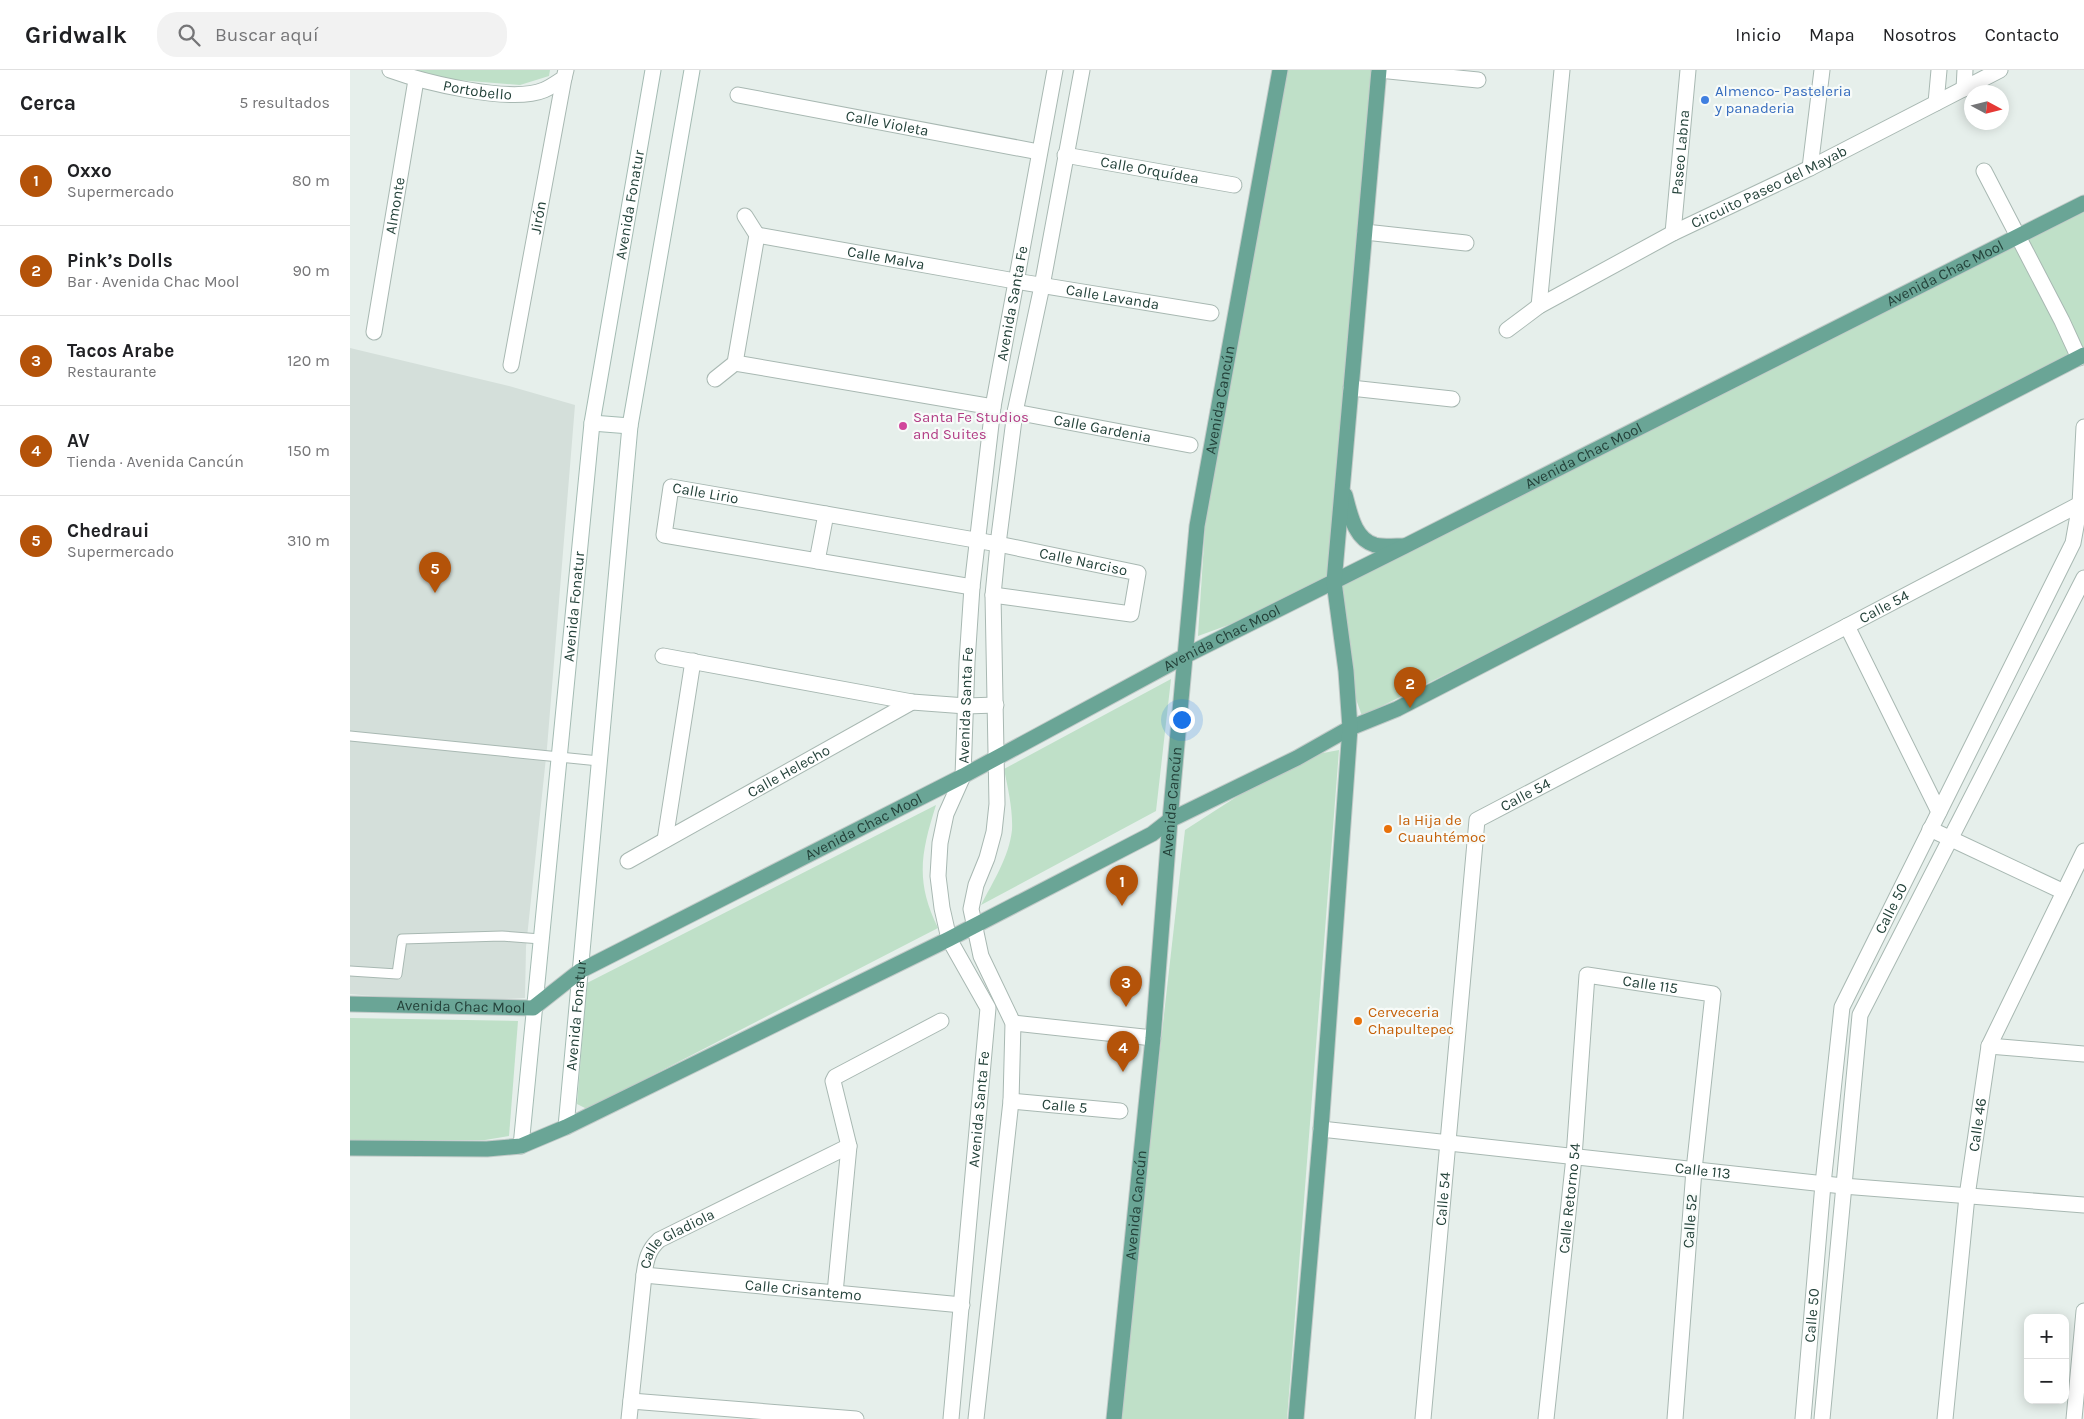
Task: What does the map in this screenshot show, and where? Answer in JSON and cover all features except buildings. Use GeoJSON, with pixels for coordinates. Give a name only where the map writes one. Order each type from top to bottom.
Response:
{"type":"FeatureCollection","features":[{"type":"Feature","properties":{"kind":"main road","name":"Avenida Cancún"},"geometry":{"type":"LineString","coordinates":[[1114,1419],[1153,1038],[1168,839],[1197,526],[1280,70]]}},
{"type":"Feature","properties":{"kind":"main road"},"geometry":{"type":"LineString","coordinates":[[1296,1419],[1321,1129],[1350,728],[1346,671],[1334,582],[1379,70]]}},
{"type":"Feature","properties":{"kind":"main road","name":"Avenida Chac Mool"},"geometry":{"type":"LineString","coordinates":[[350,1004],[533,1008],[580,971],[963,776],[1185,656],[2084,203]]}},
{"type":"Feature","properties":{"kind":"main road"},"geometry":{"type":"LineString","coordinates":[[350,1148],[487,1149],[520,1146],[566,1128],[949,938],[1152,834],[1170,820],[1297,758],[1350,728],[1397,709],[2081,357]]}},
{"type":"Feature","properties":{"kind":"main road"},"geometry":{"type":"LineString","coordinates":[[1342,487],[1354,526],[1363,537],[1374,545],[1405,546]]}},
{"type":"Feature","properties":{"kind":"main road"},"geometry":{"type":"LineString","coordinates":[[1152,834],[1164,834],[1168,839]]}},
{"type":"Feature","properties":{"kind":"street","name":"Portobello"},"geometry":{"type":"LineString","coordinates":[[390,70],[416,80],[495,93],[523,94],[544,90],[565,74]]}},
{"type":"Feature","properties":{"kind":"street","name":"Avenida Fonatur"},"geometry":{"type":"LineString","coordinates":[[520,1146],[592,423],[653,70]]}},
{"type":"Feature","properties":{"kind":"street","name":"Avenida Fonatur"},"geometry":{"type":"LineString","coordinates":[[566,1128],[630,426],[692,70]]}},
{"type":"Feature","properties":{"kind":"street","name":"Avenida Santa Fe"},"geometry":{"type":"LineString","coordinates":[[951,1419],[988,1008],[949,938],[942,908],[938,876],[940,843],[946,814],[963,776],[966,662],[972,587],[993,407],[1055,70]]}},
{"type":"Feature","properties":{"kind":"street","name":"Avenida Santa Fe"},"geometry":{"type":"LineString","coordinates":[[976,1419],[1010,1100],[1013,1023],[981,956],[971,910],[976,885],[987,858],[994,832],[997,804],[993,595],[1015,412],[1042,286],[1082,70]]}},
{"type":"Feature","properties":{"kind":"street"},"geometry":{"type":"LineString","coordinates":[[1379,70],[1478,80]]}},
{"type":"Feature","properties":{"kind":"street"},"geometry":{"type":"LineString","coordinates":[[1539,306],[1562,70]]}},
{"type":"Feature","properties":{"kind":"street","name":"Paseo Labna"},"geometry":{"type":"LineString","coordinates":[[1673,233],[1688,70]]}},
{"type":"Feature","properties":{"kind":"street"},"geometry":{"type":"LineString","coordinates":[[1810,168],[1822,70]]}},
{"type":"Feature","properties":{"kind":"street"},"geometry":{"type":"LineString","coordinates":[[1936,103],[1939,70]]}},
{"type":"Feature","properties":{"kind":"street"},"geometry":{"type":"LineString","coordinates":[[1964,85],[1965,70]]}},
{"type":"Feature","properties":{"kind":"street","name":"Circuito Paseo del Mayab"},"geometry":{"type":"LineString","coordinates":[[1972,85],[2000,70]]}},
{"type":"Feature","properties":{"kind":"street","name":"Jirón"},"geometry":{"type":"LineString","coordinates":[[511,365],[565,74]]}},
{"type":"Feature","properties":{"kind":"street","name":"Almonte"},"geometry":{"type":"LineString","coordinates":[[374,332],[416,80]]}},
{"type":"Feature","properties":{"kind":"street","name":"Circuito Paseo del Mayab"},"geometry":{"type":"LineString","coordinates":[[1507,330],[1539,306],[1673,233],[1810,168],[1964,89]]}},
{"type":"Feature","properties":{"kind":"street","name":"Calle Violeta"},"geometry":{"type":"LineString","coordinates":[[738,94],[1039,152]]}},
{"type":"Feature","properties":{"kind":"street","name":"Calle Orquídea"},"geometry":{"type":"LineString","coordinates":[[1065,155],[1234,185]]}},
{"type":"Feature","properties":{"kind":"street"},"geometry":{"type":"LineString","coordinates":[[1984,171],[2081,357]]}},
{"type":"Feature","properties":{"kind":"street"},"geometry":{"type":"LineString","coordinates":[[716,379],[735,363],[757,235],[745,216]]}},
{"type":"Feature","properties":{"kind":"street"},"geometry":{"type":"LineString","coordinates":[[1364,232],[1466,242]]}},
{"type":"Feature","properties":{"kind":"street","name":"Calle Malva"},"geometry":{"type":"LineString","coordinates":[[757,235],[1015,282]]}},
{"type":"Feature","properties":{"kind":"street","name":"Calle Lavanda"},"geometry":{"type":"LineString","coordinates":[[1015,282],[1211,313]]}},
{"type":"Feature","properties":{"kind":"street"},"geometry":{"type":"LineString","coordinates":[[735,363],[993,407]]}},
{"type":"Feature","properties":{"kind":"street"},"geometry":{"type":"LineString","coordinates":[[1351,388],[1452,398]]}},
{"type":"Feature","properties":{"kind":"street","name":"Calle Gardenia"},"geometry":{"type":"LineString","coordinates":[[1015,412],[1190,445]]}},
{"type":"Feature","properties":{"kind":"street"},"geometry":{"type":"LineString","coordinates":[[592,423],[630,426]]}},
{"type":"Feature","properties":{"kind":"street","name":"Calle 50"},"geometry":{"type":"LineString","coordinates":[[1803,1419],[1823,1184],[1842,1007],[1930,829],[2078,544],[2084,427]]}},
{"type":"Feature","properties":{"kind":"street","name":"Calle Lirio"},"geometry":{"type":"LineString","coordinates":[[972,587],[664,535],[672,487],[998,544]]}},
{"type":"Feature","properties":{"kind":"street","name":"Calle 54"},"geometry":{"type":"LineString","coordinates":[[1423,1419],[1477,820],[2080,504]]}},
{"type":"Feature","properties":{"kind":"street"},"geometry":{"type":"LineString","coordinates":[[817,561],[826,514]]}},
{"type":"Feature","properties":{"kind":"street","name":"Calle Narciso"},"geometry":{"type":"LineString","coordinates":[[993,595],[1131,614],[1138,573],[998,544]]}},
{"type":"Feature","properties":{"kind":"street","name":"Calle 50"},"geometry":{"type":"LineString","coordinates":[[1822,1419],[1860,1015],[2084,578]]}},
{"type":"Feature","properties":{"kind":"street"},"geometry":{"type":"LineString","coordinates":[[1847,626],[1939,812]]}},
{"type":"Feature","properties":{"kind":"street"},"geometry":{"type":"LineString","coordinates":[[663,656],[912,702],[966,706],[996,704]]}},
{"type":"Feature","properties":{"kind":"street"},"geometry":{"type":"LineString","coordinates":[[665,840],[693,661]]}},
{"type":"Feature","properties":{"kind":"street","name":"Calle Helecho"},"geometry":{"type":"LineString","coordinates":[[628,861],[912,702]]}},
{"type":"Feature","properties":{"kind":"street"},"geometry":{"type":"LineString","coordinates":[[1930,829],[2064,892]]}},
{"type":"Feature","properties":{"kind":"street","name":"Calle 46"},"geometry":{"type":"LineString","coordinates":[[1945,1419],[1967,1196],[1989,1046],[2084,851]]}},
{"type":"Feature","properties":{"kind":"street","name":"Calle 115"},"geometry":{"type":"LineString","coordinates":[[1587,975],[1713,994]]}},
{"type":"Feature","properties":{"kind":"street","name":"Calle Retorno 54"},"geometry":{"type":"LineString","coordinates":[[1546,1419],[1574,1157],[1587,975]]}},
{"type":"Feature","properties":{"kind":"street","name":"Calle 52"},"geometry":{"type":"LineString","coordinates":[[1675,1419],[1694,1170],[1713,994]]}},
{"type":"Feature","properties":{"kind":"street"},"geometry":{"type":"LineString","coordinates":[[836,1293],[849,1146],[833,1087],[835,1077],[941,1021]]}},
{"type":"Feature","properties":{"kind":"street"},"geometry":{"type":"LineString","coordinates":[[1013,1023],[1153,1038]]}},
{"type":"Feature","properties":{"kind":"street"},"geometry":{"type":"LineString","coordinates":[[1989,1046],[2084,1054]]}},
{"type":"Feature","properties":{"kind":"street","name":"Calle 5"},"geometry":{"type":"LineString","coordinates":[[1010,1100],[1120,1111]]}},
{"type":"Feature","properties":{"kind":"street","name":"Calle 113"},"geometry":{"type":"LineString","coordinates":[[1321,1129],[1843,1186],[2084,1205]]}},
{"type":"Feature","properties":{"kind":"street","name":"Calle Gladiola"},"geometry":{"type":"LineString","coordinates":[[629,1419],[644,1275],[647,1257],[652,1247],[659,1240],[849,1146]]}},
{"type":"Feature","properties":{"kind":"street","name":"Calle Crisantemo"},"geometry":{"type":"LineString","coordinates":[[644,1275],[962,1306]]}},
{"type":"Feature","properties":{"kind":"street"},"geometry":{"type":"LineString","coordinates":[[2074,1419],[2084,1311]]}},
{"type":"Feature","properties":{"kind":"street"},"geometry":{"type":"LineString","coordinates":[[631,1401],[856,1419]]}},
{"type":"Feature","properties":{"kind":"lane"},"geometry":{"type":"LineString","coordinates":[[350,736],[599,760]]}},
{"type":"Feature","properties":{"kind":"lane"},"geometry":{"type":"LineString","coordinates":[[350,971],[397,974],[402,939],[502,936],[541,939]]}},
{"type":"Feature","properties":{"kind":"shaded area"},"geometry":{"type":"Polygon","coordinates":[[[350,348],[509,386],[575,405],[547,748],[526,947],[525,998],[467,1001],[408,999],[350,994],[350,348]]]}},
{"type":"Feature","properties":{"kind":"green space"},"geometry":{"type":"Polygon","coordinates":[[[409,70],[550,70],[549,76],[520,85],[445,79],[409,70]]]}},
{"type":"Feature","properties":{"kind":"green space"},"geometry":{"type":"Polygon","coordinates":[[[1280,70],[1379,70],[1327,578],[1295,601],[1198,636],[1210,450],[1280,70]]]}},
{"type":"Feature","properties":{"kind":"green space"},"geometry":{"type":"Polygon","coordinates":[[[2084,203],[2084,356],[1362,716],[1346,671],[1341,586],[2084,203]]]}},
{"type":"Feature","properties":{"kind":"green space"},"geometry":{"type":"Polygon","coordinates":[[[1171,679],[1156,811],[981,905],[1004,860],[1012,830],[1011,807],[1004,769],[1171,679]]]}},
{"type":"Feature","properties":{"kind":"green space"},"geometry":{"type":"Polygon","coordinates":[[[1339,750],[1287,1419],[1118,1419],[1185,830],[1297,758],[1339,750]]]}},
{"type":"Feature","properties":{"kind":"green space"},"geometry":{"type":"Polygon","coordinates":[[[936,805],[924,853],[923,881],[926,896],[938,928],[587,1109],[577,1104],[587,983],[936,805]]]}},
{"type":"Feature","properties":{"kind":"green space"},"geometry":{"type":"Polygon","coordinates":[[[350,1018],[518,1021],[509,1136],[485,1140],[350,1140],[350,1018]]]}},
{"type":"Feature","properties":{"kind":"place","name":"Almenco- Pasteleria y panaderia"},"geometry":{"type":"Point","coordinates":[1705,100]}},
{"type":"Feature","properties":{"kind":"place","name":"Santa Fe Studios and Suites"},"geometry":{"type":"Point","coordinates":[903,426]}},
{"type":"Feature","properties":{"kind":"place","name":"Chedraui"},"geometry":{"type":"Point","coordinates":[435,593]}},
{"type":"Feature","properties":{"kind":"place","name":"Pink’s Dolls"},"geometry":{"type":"Point","coordinates":[1410,708]}},
{"type":"Feature","properties":{"kind":"place","name":"la Hija de Cuauhtémoc"},"geometry":{"type":"Point","coordinates":[1388,829]}},
{"type":"Feature","properties":{"kind":"place","name":"Oxxo"},"geometry":{"type":"Point","coordinates":[1122,906]}},
{"type":"Feature","properties":{"kind":"place","name":"Tacos Arabe"},"geometry":{"type":"Point","coordinates":[1126,1007]}},
{"type":"Feature","properties":{"kind":"place","name":"Cerveceria Chapultepec"},"geometry":{"type":"Point","coordinates":[1358,1021]}},
{"type":"Feature","properties":{"kind":"place","name":"AV"},"geometry":{"type":"Point","coordinates":[1123,1072]}}]}
